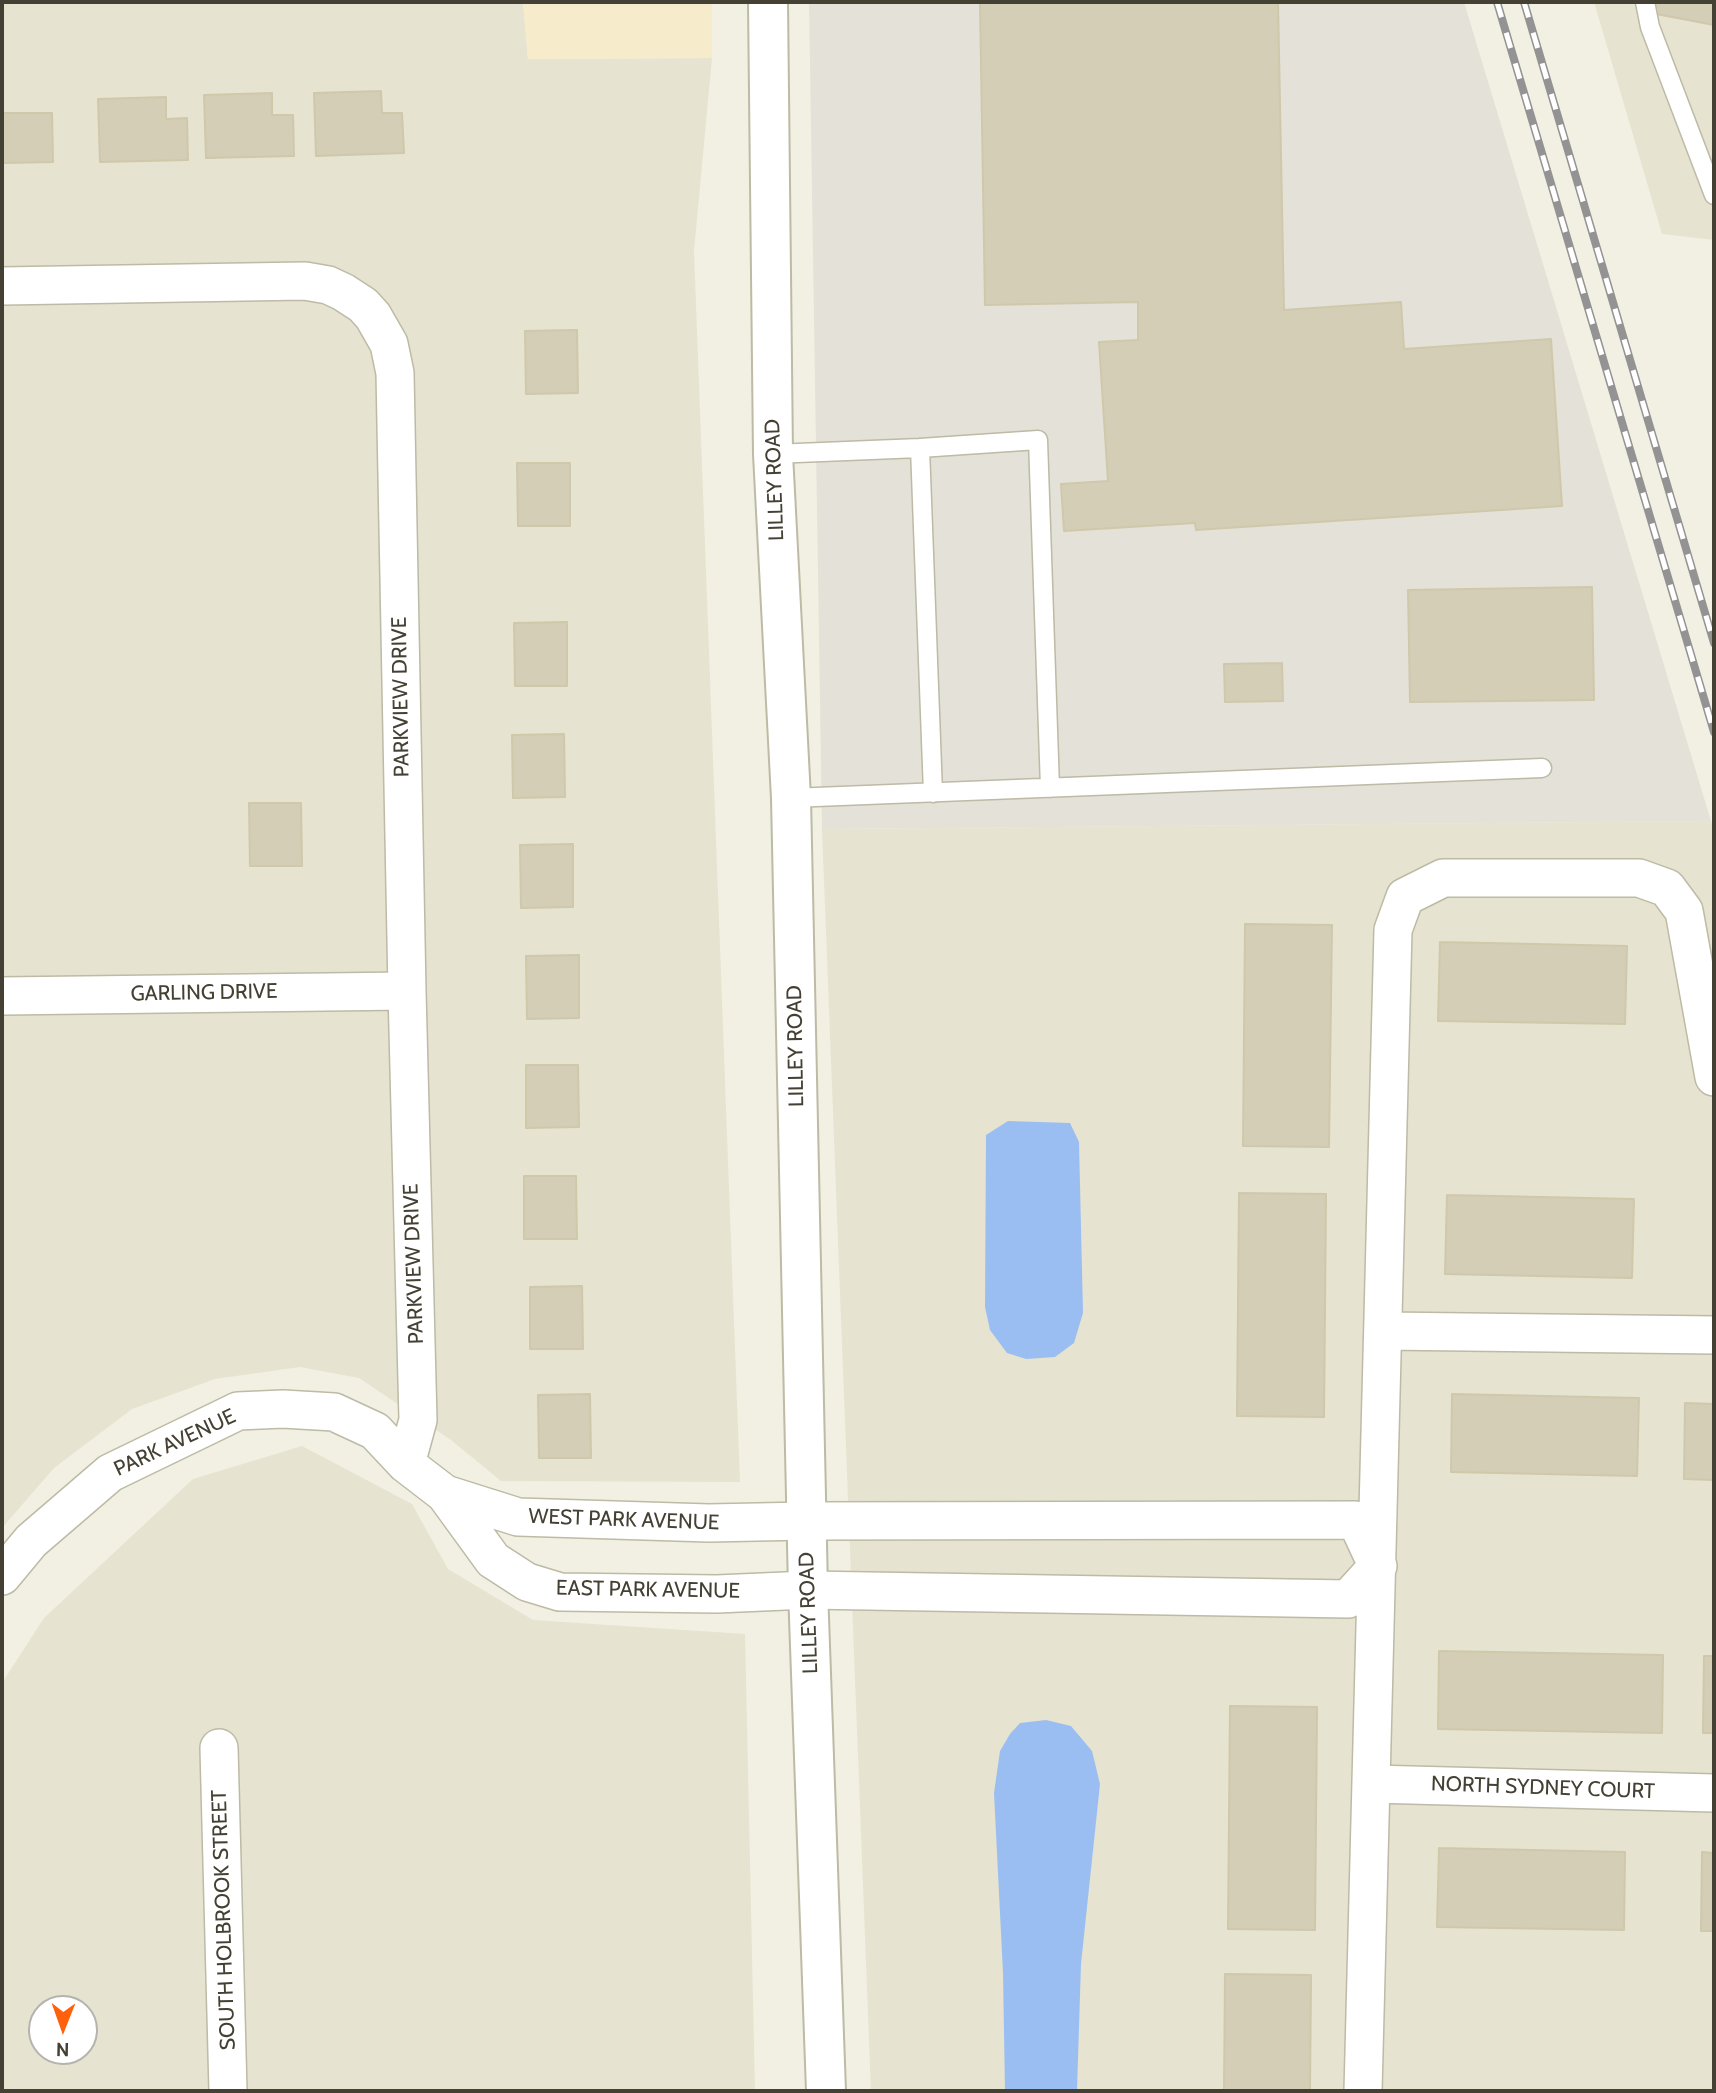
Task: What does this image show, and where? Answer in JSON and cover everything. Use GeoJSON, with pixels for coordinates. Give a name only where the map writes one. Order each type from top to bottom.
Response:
{"type":"FeatureCollection","features":[{"type":"Feature","properties":{"kind":"street","name":"LILLEY ROAD"},"geometry":{"type":"LineString","coordinates":[[768,2],[773,454],[791,798],[806,1521],[825,2091]]}},
{"type":"Feature","properties":{"kind":"street","name":"PARKVIEW DRIVE"},"geometry":{"type":"LineString","coordinates":[[2,286],[304,281],[328,285],[363,305],[373,316],[389,344],[395,373],[418,1420],[407,1464]]}},
{"type":"Feature","properties":{"kind":"street"},"geometry":{"type":"LineString","coordinates":[[1363,2091],[1393,930],[1405,897],[1443,878],[1639,878],[1667,888],[1684,911],[1714,1077]]}},
{"type":"Feature","properties":{"kind":"street","name":"GARLING DRIVE"},"geometry":{"type":"LineString","coordinates":[[2,996],[407,991]]}},
{"type":"Feature","properties":{"kind":"street"},"geometry":{"type":"LineString","coordinates":[[1384,1331],[1714,1335]]}},
{"type":"Feature","properties":{"kind":"street","name":"PARK AVENUE"},"geometry":{"type":"LineString","coordinates":[[2,1576],[31,1541],[110,1473],[238,1410],[334,1412],[375,1431],[407,1464],[445,1494]]}},
{"type":"Feature","properties":{"kind":"street","name":"WEST PARK AVENUE"},"geometry":{"type":"LineString","coordinates":[[445,1494],[518,1517],[709,1523],[1356,1520],[1378,1566]]}},
{"type":"Feature","properties":{"kind":"street","name":"EAST PARK AVENUE"},"geometry":{"type":"LineString","coordinates":[[445,1494],[493,1560],[527,1582],[559,1591],[717,1594],[808,1590],[1348,1599],[1378,1566]]}},
{"type":"Feature","properties":{"kind":"street","name":"SOUTH HOLBROOK STREET"},"geometry":{"type":"LineString","coordinates":[[219,1748],[229,2091]]}},
{"type":"Feature","properties":{"kind":"street","name":"NORTH SYDNEY COURT"},"geometry":{"type":"LineString","coordinates":[[1372,1784],[1714,1793]]}},
{"type":"Feature","properties":{"kind":"lane"},"geometry":{"type":"LineString","coordinates":[[1645,2],[1650,27],[1714,195]]}},
{"type":"Feature","properties":{"kind":"lane"},"geometry":{"type":"LineString","coordinates":[[773,454],[1038,440],[1050,788]]}},
{"type":"Feature","properties":{"kind":"lane"},"geometry":{"type":"LineString","coordinates":[[920,447],[933,793]]}},
{"type":"Feature","properties":{"kind":"lane"},"geometry":{"type":"LineString","coordinates":[[791,798],[1542,768]]}},
{"type":"Feature","properties":{"kind":"shaded area"},"geometry":{"type":"Polygon","coordinates":[[[2,2],[523,2],[528,59],[712,58],[694,251],[740,1482],[501,1481],[451,1440],[359,1378],[300,1367],[215,1379],[132,1409],[54,1468],[2,1528],[2,2]]]}},
{"type":"Feature","properties":{"kind":"shaded area"},"geometry":{"type":"Polygon","coordinates":[[[523,2],[712,2],[712,58],[528,59],[523,2]]]}},
{"type":"Feature","properties":{"kind":"shaded area"},"geometry":{"type":"Polygon","coordinates":[[[809,2],[1464,2],[1711,821],[822,829],[809,2]]]}},
{"type":"Feature","properties":{"kind":"shaded area"},"geometry":{"type":"Polygon","coordinates":[[[1594,2],[1714,2],[1714,240],[1662,234],[1594,2]]]}},
{"type":"Feature","properties":{"kind":"shaded area"},"geometry":{"type":"Polygon","coordinates":[[[1711,821],[1714,832],[1714,2091],[871,2091],[822,829],[1711,821]]]}},
{"type":"Feature","properties":{"kind":"shaded area"},"geometry":{"type":"Polygon","coordinates":[[[302,1446],[412,1504],[448,1569],[533,1620],[745,1634],[755,2091],[2,2091],[2,1683],[44,1618],[193,1479],[302,1446]]]}},
{"type":"Feature","properties":{"kind":"water"},"geometry":{"type":"Polygon","coordinates":[[[1008,1121],[1070,1123],[1079,1142],[1083,1313],[1074,1343],[1055,1357],[1026,1359],[1007,1353],[990,1330],[985,1307],[986,1135],[1008,1121]]]}},
{"type":"Feature","properties":{"kind":"water"},"geometry":{"type":"Polygon","coordinates":[[[1046,1720],[1071,1726],[1092,1751],[1100,1784],[1081,1964],[1077,2091],[1005,2091],[1003,1973],[994,1793],[1000,1751],[1010,1734],[1020,1723],[1046,1720]]]}},
{"type":"Feature","properties":{"kind":"building"},"geometry":{"type":"Polygon","coordinates":[[[980,2],[1278,2],[1284,310],[1401,302],[1404,349],[1551,339],[1562,506],[1196,530],[1195,523],[1064,531],[1061,484],[1108,481],[1099,342],[1138,340],[1138,302],[985,305],[980,2]]]}},
{"type":"Feature","properties":{"kind":"building"},"geometry":{"type":"Polygon","coordinates":[[[1653,2],[1714,2],[1714,25],[1651,13],[1653,2]]]}},
{"type":"Feature","properties":{"kind":"building"},"geometry":{"type":"Polygon","coordinates":[[[381,91],[382,113],[402,113],[404,153],[316,156],[314,93],[381,91]]]}},
{"type":"Feature","properties":{"kind":"building"},"geometry":{"type":"Polygon","coordinates":[[[272,93],[272,115],[293,115],[294,156],[206,158],[204,95],[272,93]]]}},
{"type":"Feature","properties":{"kind":"building"},"geometry":{"type":"Polygon","coordinates":[[[166,97],[166,119],[187,118],[188,160],[100,162],[98,99],[166,97]]]}},
{"type":"Feature","properties":{"kind":"building"},"geometry":{"type":"Polygon","coordinates":[[[2,113],[52,113],[53,162],[2,163],[2,113]]]}},
{"type":"Feature","properties":{"kind":"building"},"geometry":{"type":"Polygon","coordinates":[[[577,330],[578,393],[526,394],[525,331],[577,330]]]}},
{"type":"Feature","properties":{"kind":"building"},"geometry":{"type":"Polygon","coordinates":[[[517,463],[570,463],[570,526],[518,526],[517,463]]]}},
{"type":"Feature","properties":{"kind":"building"},"geometry":{"type":"Polygon","coordinates":[[[1592,587],[1594,700],[1410,702],[1408,590],[1592,587]]]}},
{"type":"Feature","properties":{"kind":"building"},"geometry":{"type":"Polygon","coordinates":[[[567,622],[567,686],[515,686],[514,623],[567,622]]]}},
{"type":"Feature","properties":{"kind":"building"},"geometry":{"type":"Polygon","coordinates":[[[1282,663],[1283,701],[1225,702],[1224,664],[1282,663]]]}},
{"type":"Feature","properties":{"kind":"building"},"geometry":{"type":"Polygon","coordinates":[[[564,734],[565,797],[513,798],[512,735],[564,734]]]}},
{"type":"Feature","properties":{"kind":"building"},"geometry":{"type":"Polygon","coordinates":[[[249,803],[301,803],[302,866],[250,866],[249,803]]]}},
{"type":"Feature","properties":{"kind":"building"},"geometry":{"type":"Polygon","coordinates":[[[573,844],[573,907],[521,908],[520,845],[573,844]]]}},
{"type":"Feature","properties":{"kind":"building"},"geometry":{"type":"Polygon","coordinates":[[[1245,924],[1332,925],[1329,1147],[1243,1146],[1245,924]]]}},
{"type":"Feature","properties":{"kind":"building"},"geometry":{"type":"Polygon","coordinates":[[[1440,942],[1627,946],[1625,1024],[1438,1021],[1440,942]]]}},
{"type":"Feature","properties":{"kind":"building"},"geometry":{"type":"Polygon","coordinates":[[[579,955],[579,1018],[527,1019],[526,956],[579,955]]]}},
{"type":"Feature","properties":{"kind":"building"},"geometry":{"type":"Polygon","coordinates":[[[526,1065],[578,1065],[579,1127],[526,1128],[526,1065]]]}},
{"type":"Feature","properties":{"kind":"building"},"geometry":{"type":"Polygon","coordinates":[[[524,1176],[576,1176],[577,1239],[524,1239],[524,1176]]]}},
{"type":"Feature","properties":{"kind":"building"},"geometry":{"type":"Polygon","coordinates":[[[1239,1193],[1326,1194],[1324,1417],[1237,1416],[1239,1193]]]}},
{"type":"Feature","properties":{"kind":"building"},"geometry":{"type":"Polygon","coordinates":[[[1447,1195],[1634,1199],[1632,1278],[1445,1274],[1447,1195]]]}},
{"type":"Feature","properties":{"kind":"building"},"geometry":{"type":"Polygon","coordinates":[[[582,1286],[583,1349],[530,1349],[530,1287],[582,1286]]]}},
{"type":"Feature","properties":{"kind":"building"},"geometry":{"type":"Polygon","coordinates":[[[590,1394],[591,1458],[539,1458],[538,1395],[590,1394]]]}},
{"type":"Feature","properties":{"kind":"building"},"geometry":{"type":"Polygon","coordinates":[[[1452,1394],[1639,1398],[1637,1476],[1451,1472],[1452,1394]]]}},
{"type":"Feature","properties":{"kind":"building"},"geometry":{"type":"Polygon","coordinates":[[[1685,1403],[1714,1404],[1714,1480],[1684,1479],[1685,1403]]]}},
{"type":"Feature","properties":{"kind":"building"},"geometry":{"type":"Polygon","coordinates":[[[1439,1651],[1663,1655],[1662,1733],[1438,1729],[1439,1651]]]}},
{"type":"Feature","properties":{"kind":"building"},"geometry":{"type":"Polygon","coordinates":[[[1704,1656],[1714,1656],[1714,1733],[1703,1733],[1704,1656]]]}},
{"type":"Feature","properties":{"kind":"building"},"geometry":{"type":"Polygon","coordinates":[[[1230,1706],[1317,1707],[1315,1930],[1228,1929],[1230,1706]]]}},
{"type":"Feature","properties":{"kind":"building"},"geometry":{"type":"Polygon","coordinates":[[[1439,1848],[1625,1852],[1624,1930],[1437,1927],[1439,1848]]]}},
{"type":"Feature","properties":{"kind":"building"},"geometry":{"type":"Polygon","coordinates":[[[1702,1852],[1714,1853],[1714,1931],[1701,1931],[1702,1852]]]}},
{"type":"Feature","properties":{"kind":"building"},"geometry":{"type":"Polygon","coordinates":[[[1225,1974],[1311,1975],[1310,2091],[1224,2091],[1225,1974]]]}},
{"type":"Feature","properties":{"kind":"railway"},"geometry":{"type":"LineString","coordinates":[[1497,2],[1714,732]]}},
{"type":"Feature","properties":{"kind":"railway"},"geometry":{"type":"LineString","coordinates":[[1524,2],[1714,643]]}}]}
